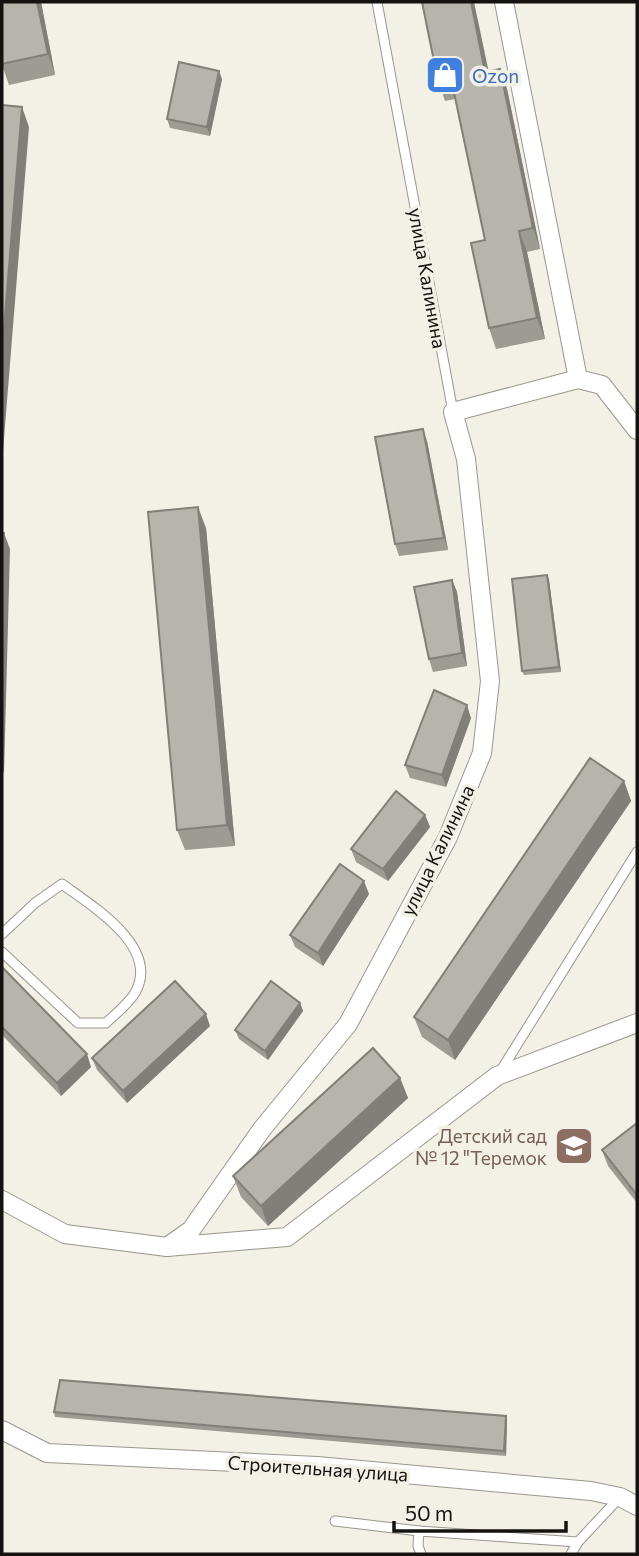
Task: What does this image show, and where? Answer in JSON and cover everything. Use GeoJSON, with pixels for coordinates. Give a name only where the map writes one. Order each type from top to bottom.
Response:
{"type":"FeatureCollection","features":[{"type":"Feature","properties":{"kind":"street"},"geometry":{"type":"LineString","coordinates":[[504,2],[578,379]]}},
{"type":"Feature","properties":{"kind":"street"},"geometry":{"type":"LineString","coordinates":[[453,412],[578,379],[602,385],[637,430]]}},
{"type":"Feature","properties":{"kind":"street","name":"улица Калинина"},"geometry":{"type":"LineString","coordinates":[[167,1247],[191,1230],[262,1129],[348,1024],[448,837],[482,753],[490,681],[466,459],[453,412]]}},
{"type":"Feature","properties":{"kind":"street"},"geometry":{"type":"LineString","coordinates":[[2,1200],[65,1234],[167,1247],[287,1237],[497,1076],[637,1023]]}},
{"type":"Feature","properties":{"kind":"street","name":"Строительная улица"},"geometry":{"type":"LineString","coordinates":[[2,1430],[47,1453],[317,1466],[591,1491],[620,1497],[637,1506]]}},
{"type":"Feature","properties":{"kind":"lane","name":"улица Калинина"},"geometry":{"type":"LineString","coordinates":[[377,2],[453,412]]}},
{"type":"Feature","properties":{"kind":"lane"},"geometry":{"type":"LineString","coordinates":[[497,1076],[637,852]]}},
{"type":"Feature","properties":{"kind":"lane"},"geometry":{"type":"LineString","coordinates":[[2,934],[34,903],[62,884],[121,927],[140,965],[136,991],[106,1023],[78,1023],[2,952]]}},
{"type":"Feature","properties":{"kind":"lane"},"geometry":{"type":"LineString","coordinates":[[571,1554],[578,1542],[620,1497]]}},
{"type":"Feature","properties":{"kind":"lane"},"geometry":{"type":"LineString","coordinates":[[335,1521],[419,1531],[578,1542]]}},
{"type":"Feature","properties":{"kind":"lane"},"geometry":{"type":"LineString","coordinates":[[419,1531],[418,1546],[421,1554]]}},
{"type":"Feature","properties":{"kind":"building"},"geometry":{"type":"Polygon","coordinates":[[[2,2],[37,2],[48,54],[2,64],[2,2]]]}},
{"type":"Feature","properties":{"kind":"building"},"geometry":{"type":"Polygon","coordinates":[[[422,2],[471,2],[485,72],[500,69],[533,228],[519,231],[537,318],[489,328],[471,243],[485,240],[451,78],[438,81],[422,2]]]}},
{"type":"Feature","properties":{"kind":"building"},"geometry":{"type":"Polygon","coordinates":[[[179,62],[219,71],[207,127],[167,119],[179,62]]]}},
{"type":"Feature","properties":{"kind":"building"},"geometry":{"type":"Polygon","coordinates":[[[2,105],[22,107],[2,353],[2,105]]]}},
{"type":"Feature","properties":{"kind":"building"},"geometry":{"type":"Polygon","coordinates":[[[423,429],[444,538],[395,544],[375,437],[423,429]]]}},
{"type":"Feature","properties":{"kind":"building"},"geometry":{"type":"Polygon","coordinates":[[[198,507],[227,825],[177,830],[148,512],[198,507]]]}},
{"type":"Feature","properties":{"kind":"building"},"geometry":{"type":"Polygon","coordinates":[[[2,533],[4,533],[2,627],[2,533]]]}},
{"type":"Feature","properties":{"kind":"building"},"geometry":{"type":"Polygon","coordinates":[[[547,575],[559,667],[522,671],[512,579],[547,575]]]}},
{"type":"Feature","properties":{"kind":"building"},"geometry":{"type":"Polygon","coordinates":[[[452,580],[462,653],[429,659],[414,587],[452,580]]]}},
{"type":"Feature","properties":{"kind":"building"},"geometry":{"type":"Polygon","coordinates":[[[434,690],[467,705],[442,775],[405,765],[434,690]]]}},
{"type":"Feature","properties":{"kind":"building"},"geometry":{"type":"Polygon","coordinates":[[[590,758],[624,781],[448,1040],[414,1017],[590,758]]]}},
{"type":"Feature","properties":{"kind":"building"},"geometry":{"type":"Polygon","coordinates":[[[396,791],[425,815],[383,869],[351,849],[396,791]]]}},
{"type":"Feature","properties":{"kind":"building"},"geometry":{"type":"Polygon","coordinates":[[[340,864],[364,881],[318,953],[290,935],[340,864]]]}},
{"type":"Feature","properties":{"kind":"building"},"geometry":{"type":"Polygon","coordinates":[[[2,967],[87,1054],[57,1083],[2,1027],[2,967]]]}},
{"type":"Feature","properties":{"kind":"building"},"geometry":{"type":"Polygon","coordinates":[[[175,981],[206,1014],[123,1091],[92,1058],[175,981]]]}},
{"type":"Feature","properties":{"kind":"building"},"geometry":{"type":"Polygon","coordinates":[[[271,981],[300,1003],[265,1051],[235,1030],[271,981]]]}},
{"type":"Feature","properties":{"kind":"building"},"geometry":{"type":"Polygon","coordinates":[[[373,1048],[400,1078],[261,1206],[233,1176],[373,1048]]]}},
{"type":"Feature","properties":{"kind":"building"},"geometry":{"type":"Polygon","coordinates":[[[637,1123],[637,1195],[602,1150],[637,1123]]]}},
{"type":"Feature","properties":{"kind":"building"},"geometry":{"type":"Polygon","coordinates":[[[60,1380],[506,1416],[504,1451],[54,1412],[60,1380]]]}},
{"type":"Feature","properties":{"kind":"place","name":"Ozon"},"geometry":{"type":"Point","coordinates":[445,75]}},
{"type":"Feature","properties":{"kind":"place","name":"Детский сад № 12 \"Теремок"},"geometry":{"type":"Point","coordinates":[574,1146]}}]}
